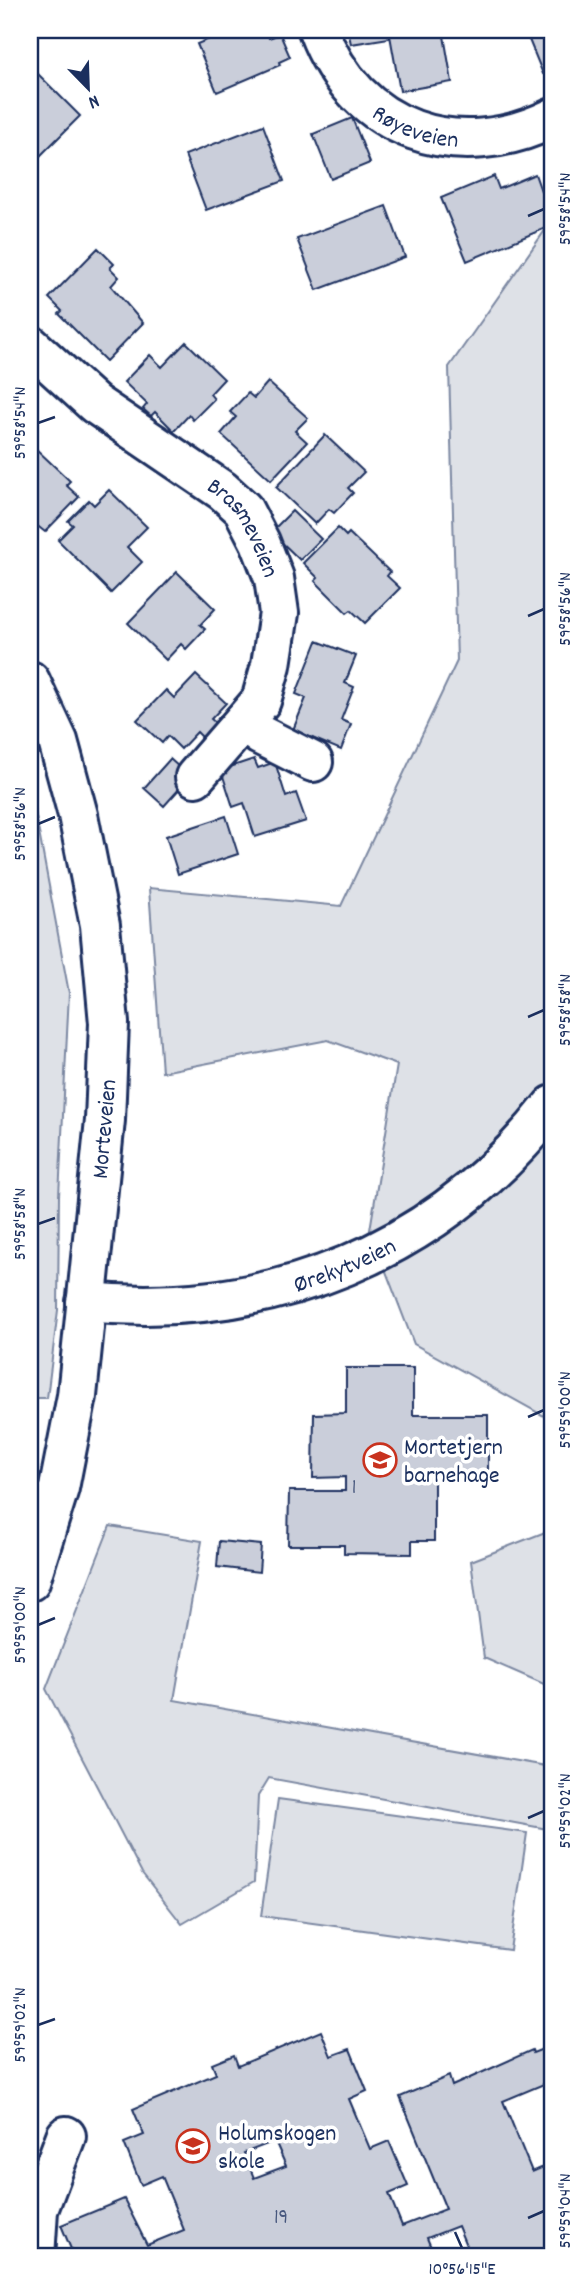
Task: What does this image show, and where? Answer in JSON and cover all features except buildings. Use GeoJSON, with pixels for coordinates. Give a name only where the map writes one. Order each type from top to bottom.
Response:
{"type":"FeatureCollection","features":[{"type":"Feature","properties":{"kind":"street","name":"Røyeveien"},"geometry":{"type":"LineString","coordinates":[[318,30],[330,56],[362,98],[401,126],[424,135],[450,140],[495,138],[553,118]]}},
{"type":"Feature","properties":{"kind":"street","name":"Brasmeveien"},"geometry":{"type":"LineString","coordinates":[[30,345],[95,404],[223,491],[243,509],[274,578],[279,613],[271,665],[261,701],[195,777]]}},
{"type":"Feature","properties":{"kind":"street","name":"Morteveien"},"geometry":{"type":"LineString","coordinates":[[30,681],[49,717],[68,771],[90,870],[106,975],[109,1023],[107,1085],[78,1396],[59,1488],[30,1581]]}},
{"type":"Feature","properties":{"kind":"street"},"geometry":{"type":"LineString","coordinates":[[243,722],[260,735],[313,762]]}},
{"type":"Feature","properties":{"kind":"street","name":"Ørekytveien"},"geometry":{"type":"LineString","coordinates":[[86,1302],[157,1307],[226,1300],[273,1291],[336,1270],[401,1238],[453,1203],[501,1163],[553,1105]]}},
{"type":"Feature","properties":{"kind":"street"},"geometry":{"type":"LineString","coordinates":[[35,2257],[38,2210],[66,2136]]}},
{"type":"Feature","properties":{"kind":"shaded area"},"geometry":{"type":"Polygon","coordinates":[[[553,219],[553,1421],[414,1344],[370,1230],[397,1065],[328,1040],[162,1072],[149,888],[341,906],[457,661],[449,367],[553,219]]]}},
{"type":"Feature","properties":{"kind":"shaded area"},"geometry":{"type":"Polygon","coordinates":[[[30,801],[35,811],[69,993],[59,1196],[58,1310],[47,1398],[30,1398],[30,801]]]}},
{"type":"Feature","properties":{"kind":"shaded area"},"geometry":{"type":"Polygon","coordinates":[[[110,1526],[202,1541],[174,1700],[551,1767],[553,1762],[553,1830],[269,1778],[258,1796],[254,1882],[182,1924],[142,1873],[46,1689],[110,1526]]]}},
{"type":"Feature","properties":{"kind":"shaded area"},"geometry":{"type":"Polygon","coordinates":[[[553,1529],[553,1688],[484,1658],[471,1561],[553,1529]]]}},
{"type":"Feature","properties":{"kind":"shaded area"},"geometry":{"type":"Polygon","coordinates":[[[278,1799],[527,1833],[510,1950],[261,1916],[278,1799]]]}},
{"type":"Feature","properties":{"kind":"place","name":"Mortetjern barnehage"},"geometry":{"type":"Point","coordinates":[380,1460]}},
{"type":"Feature","properties":{"kind":"place","name":"Holumskogen skole"},"geometry":{"type":"Point","coordinates":[193,2146]}}]}
